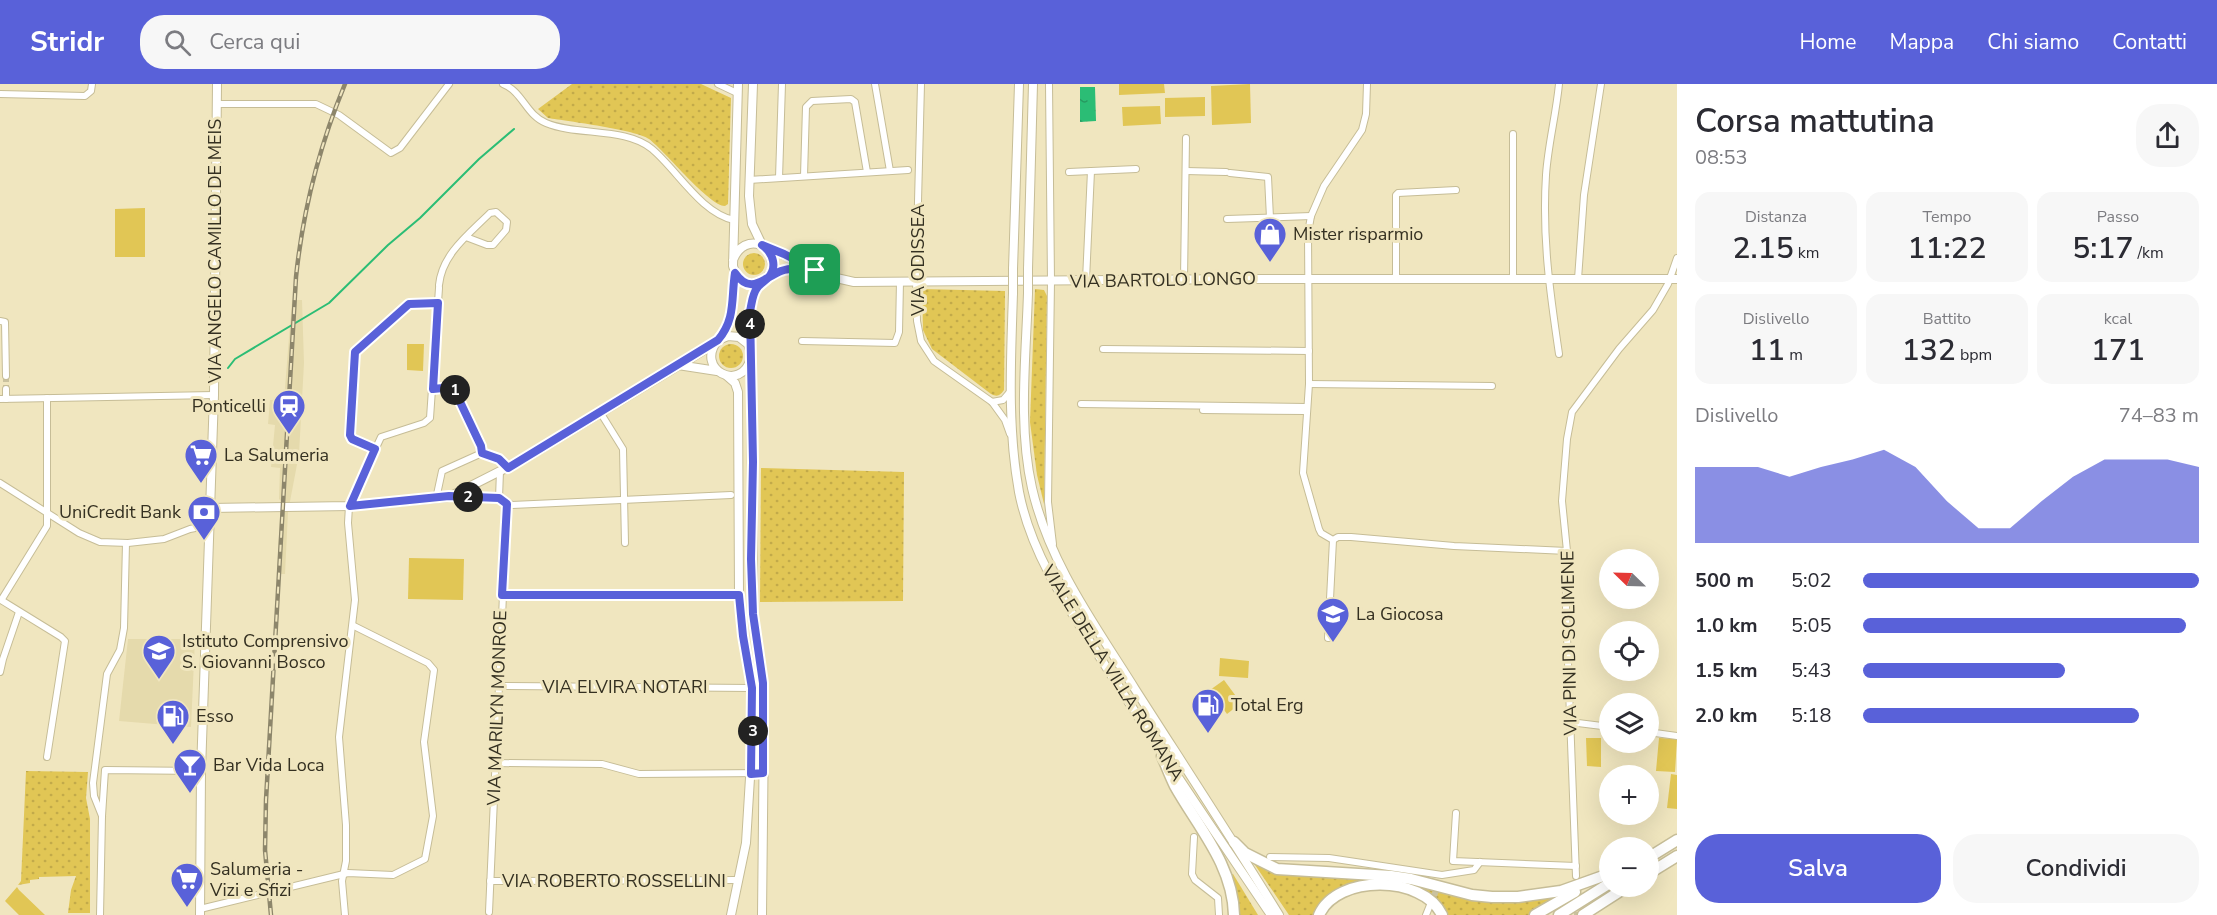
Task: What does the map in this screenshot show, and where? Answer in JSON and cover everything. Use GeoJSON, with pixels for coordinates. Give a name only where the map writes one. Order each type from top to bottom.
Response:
{"type":"FeatureCollection","features":[{"type":"Feature","properties":{"kind":"highway"},"geometry":{"type":"LineString","coordinates":[[1162,756],[1173,783],[1217,854],[1227,876],[1234,898],[1234,915]]}},
{"type":"Feature","properties":{"kind":"highway"},"geometry":{"type":"LineString","coordinates":[[1659,846],[1677,839]]}},
{"type":"Feature","properties":{"kind":"highway"},"geometry":{"type":"LineString","coordinates":[[1659,851],[1677,839]]}},
{"type":"Feature","properties":{"kind":"highway"},"geometry":{"type":"LineString","coordinates":[[1234,842],[1245,853],[1277,869],[1391,876],[1472,895],[1518,897],[1562,891],[1599,879]]}},
{"type":"Feature","properties":{"kind":"highway"},"geometry":{"type":"LineString","coordinates":[[1659,867],[1677,856]]}},
{"type":"Feature","properties":{"kind":"highway"},"geometry":{"type":"LineString","coordinates":[[1535,915],[1599,881]]}},
{"type":"Feature","properties":{"kind":"highway"},"geometry":{"type":"LineString","coordinates":[[1559,915],[1599,883]]}},
{"type":"Feature","properties":{"kind":"highway"},"geometry":{"type":"LineString","coordinates":[[1319,915],[1325,903],[1348,889],[1385,884],[1407,888],[1426,895],[1436,904],[1442,915]]}},
{"type":"Feature","properties":{"kind":"highway"},"geometry":{"type":"LineString","coordinates":[[1583,915],[1611,897]]}},
{"type":"Feature","properties":{"kind":"street"},"geometry":{"type":"LineString","coordinates":[[0,94],[85,96],[91,91],[92,84]]}},
{"type":"Feature","properties":{"kind":"street","name":"VIA ANGELO CAMILLO DE MEIS"},"geometry":{"type":"LineString","coordinates":[[200,912],[201,771],[214,395],[217,84]]}},
{"type":"Feature","properties":{"kind":"street"},"geometry":{"type":"LineString","coordinates":[[216,104],[316,104],[339,115],[391,153],[400,148],[449,84]]}},
{"type":"Feature","properties":{"kind":"street"},"geometry":{"type":"LineString","coordinates":[[718,84],[738,88],[752,95]]}},
{"type":"Feature","properties":{"kind":"street"},"geometry":{"type":"LineString","coordinates":[[753,84],[749,180],[751,217],[755,232],[772,257],[773,268],[753,297],[750,314],[753,462],[751,570],[753,614],[763,683],[762,915]]}},
{"type":"Feature","properties":{"kind":"street"},"geometry":{"type":"LineString","coordinates":[[778,178],[782,84]]}},
{"type":"Feature","properties":{"kind":"street"},"geometry":{"type":"LineString","coordinates":[[875,84],[890,171]]}},
{"type":"Feature","properties":{"kind":"street","name":"VIA ODISSEA"},"geometry":{"type":"LineString","coordinates":[[921,84],[916,280],[916,321],[921,341],[934,361],[992,402],[1005,420],[1012,441]]}},
{"type":"Feature","properties":{"kind":"street","name":"VIALE DELLA VILLA ROMANA"},"geometry":{"type":"LineString","coordinates":[[1019,84],[1010,393],[1012,441],[1019,493],[1034,542],[1051,579],[1162,756],[1271,915]]}},
{"type":"Feature","properties":{"kind":"street","name":"VIALE DELLA VILLA ROMANA"},"geometry":{"type":"LineString","coordinates":[[1033,84],[1025,448],[1037,509],[1056,559],[1096,627],[1280,915]]}},
{"type":"Feature","properties":{"kind":"street","name":"VIALE DELLA VILLA ROMANA"},"geometry":{"type":"LineString","coordinates":[[1050,84],[1051,281],[1048,517],[1056,559]]}},
{"type":"Feature","properties":{"kind":"street"},"geometry":{"type":"LineString","coordinates":[[1333,540],[1321,533],[1303,473],[1309,384],[1310,321],[1307,246],[1311,216],[1324,186],[1362,130],[1366,114],[1367,84]]}},
{"type":"Feature","properties":{"kind":"street"},"geometry":{"type":"LineString","coordinates":[[1559,84],[1546,173],[1545,213],[1547,278],[1559,354]]}},
{"type":"Feature","properties":{"kind":"street"},"geometry":{"type":"LineString","coordinates":[[1578,279],[1584,195],[1601,84]]}},
{"type":"Feature","properties":{"kind":"street"},"geometry":{"type":"LineString","coordinates":[[507,85],[518,94],[531,113],[546,123],[632,138],[647,145],[703,201],[719,214],[734,220]]}},
{"type":"Feature","properties":{"kind":"street"},"geometry":{"type":"LineString","coordinates":[[717,371],[711,361],[711,355],[731,319],[735,273],[733,260],[738,88]]}},
{"type":"Feature","properties":{"kind":"street"},"geometry":{"type":"LineString","coordinates":[[804,176],[806,107],[812,101],[851,99],[855,102],[867,172]]}},
{"type":"Feature","properties":{"kind":"street"},"geometry":{"type":"LineString","coordinates":[[1513,134],[1513,279]]}},
{"type":"Feature","properties":{"kind":"street"},"geometry":{"type":"LineString","coordinates":[[1184,279],[1186,138]]}},
{"type":"Feature","properties":{"kind":"street"},"geometry":{"type":"LineString","coordinates":[[1069,171],[1136,169]]}},
{"type":"Feature","properties":{"kind":"street"},"geometry":{"type":"LineString","coordinates":[[749,180],[908,170]]}},
{"type":"Feature","properties":{"kind":"street"},"geometry":{"type":"LineString","coordinates":[[1086,280],[1091,171]]}},
{"type":"Feature","properties":{"kind":"street"},"geometry":{"type":"LineString","coordinates":[[1186,171],[1228,172],[1268,177],[1270,218]]}},
{"type":"Feature","properties":{"kind":"street"},"geometry":{"type":"LineString","coordinates":[[1396,278],[1396,195],[1398,193],[1456,190]]}},
{"type":"Feature","properties":{"kind":"street"},"geometry":{"type":"LineString","coordinates":[[345,915],[343,874],[346,861],[346,825],[339,728],[356,600],[348,523],[350,506],[375,449],[384,435],[428,421],[431,415],[439,287],[441,271],[448,256],[466,237],[492,212],[507,222],[506,230],[493,244],[487,245],[466,237]]}},
{"type":"Feature","properties":{"kind":"street"},"geometry":{"type":"LineString","coordinates":[[1227,219],[1311,216]]}},
{"type":"Feature","properties":{"kind":"street"},"geometry":{"type":"LineString","coordinates":[[733,260],[742,246],[754,243],[762,245]]}},
{"type":"Feature","properties":{"kind":"street","name":"VIA BARTOLO LONGO"},"geometry":{"type":"LineString","coordinates":[[762,245],[815,270],[843,281],[854,282],[1396,278],[1674,279]]}},
{"type":"Feature","properties":{"kind":"street"},"geometry":{"type":"LineString","coordinates":[[1674,279],[1677,258]]}},
{"type":"Feature","properties":{"kind":"street","name":"VIA BARTOLO LONGO"},"geometry":{"type":"LineString","coordinates":[[766,279],[790,268],[815,270]]}},
{"type":"Feature","properties":{"kind":"street"},"geometry":{"type":"LineString","coordinates":[[735,273],[746,283],[753,284],[766,279]]}},
{"type":"Feature","properties":{"kind":"street","name":"VIA PINI DI SOLIMENE"},"geometry":{"type":"LineString","coordinates":[[1576,876],[1566,609],[1567,552],[1562,501],[1572,412],[1619,349],[1653,310],[1674,279]]}},
{"type":"Feature","properties":{"kind":"street"},"geometry":{"type":"LineString","coordinates":[[802,341],[895,343],[899,332],[900,281]]}},
{"type":"Feature","properties":{"kind":"street"},"geometry":{"type":"LineString","coordinates":[[375,449],[352,439],[350,435],[355,352],[409,304],[438,303]]}},
{"type":"Feature","properties":{"kind":"street"},"geometry":{"type":"LineString","coordinates":[[0,321],[5,322],[6,376]]}},
{"type":"Feature","properties":{"kind":"street"},"geometry":{"type":"LineString","coordinates":[[211,508],[350,506],[449,496],[504,470],[718,340],[728,336],[739,337],[748,344],[751,353],[746,370],[734,376],[727,376]]}},
{"type":"Feature","properties":{"kind":"street"},"geometry":{"type":"LineString","coordinates":[[1103,349],[1309,351]]}},
{"type":"Feature","properties":{"kind":"street"},"geometry":{"type":"LineString","coordinates":[[678,365],[717,371],[735,383],[738,392],[739,595],[752,688],[751,774],[746,843],[731,915]]}},
{"type":"Feature","properties":{"kind":"street"},"geometry":{"type":"LineString","coordinates":[[1309,384],[1492,386]]}},
{"type":"Feature","properties":{"kind":"street"},"geometry":{"type":"LineString","coordinates":[[433,389],[453,387],[455,389],[482,453]]}},
{"type":"Feature","properties":{"kind":"street"},"geometry":{"type":"LineString","coordinates":[[6,389],[3,399],[214,395]]}},
{"type":"Feature","properties":{"kind":"street"},"geometry":{"type":"LineString","coordinates":[[992,402],[1003,400],[1010,393]]}},
{"type":"Feature","properties":{"kind":"street"},"geometry":{"type":"LineString","coordinates":[[47,398],[49,513],[45,533],[1,600],[63,638],[65,642],[47,757]]}},
{"type":"Feature","properties":{"kind":"street"},"geometry":{"type":"LineString","coordinates":[[1082,404],[1306,409]]}},
{"type":"Feature","properties":{"kind":"street"},"geometry":{"type":"LineString","coordinates":[[1089,408],[1306,409]]}},
{"type":"Feature","properties":{"kind":"street"},"geometry":{"type":"LineString","coordinates":[[600,412],[623,449],[625,543]]}},
{"type":"Feature","properties":{"kind":"street"},"geometry":{"type":"LineString","coordinates":[[436,499],[442,471],[482,453],[499,459],[504,470],[499,498]]}},
{"type":"Feature","properties":{"kind":"street"},"geometry":{"type":"LineString","coordinates":[[0,483],[91,540],[100,542],[126,543],[164,539],[190,529],[210,525]]}},
{"type":"Feature","properties":{"kind":"street"},"geometry":{"type":"LineString","coordinates":[[449,496],[499,498],[507,504],[731,495]]}},
{"type":"Feature","properties":{"kind":"street","name":"VIA MARILYN MONROE"},"geometry":{"type":"LineString","coordinates":[[489,912],[507,504]]}},
{"type":"Feature","properties":{"kind":"street"},"geometry":{"type":"LineString","coordinates":[[1333,540],[1338,537],[1351,537],[1454,546],[1567,552]]}},
{"type":"Feature","properties":{"kind":"street"},"geometry":{"type":"LineString","coordinates":[[1328,638],[1333,540]]}},
{"type":"Feature","properties":{"kind":"street"},"geometry":{"type":"LineString","coordinates":[[102,816],[94,796],[93,783],[107,674],[120,650],[124,628],[126,543]]}},
{"type":"Feature","properties":{"kind":"street"},"geometry":{"type":"LineString","coordinates":[[502,595],[739,595]]}},
{"type":"Feature","properties":{"kind":"street"},"geometry":{"type":"LineString","coordinates":[[0,672],[19,612]]}},
{"type":"Feature","properties":{"kind":"street"},"geometry":{"type":"LineString","coordinates":[[200,912],[343,874],[393,875],[425,859],[434,816],[424,742],[434,670],[428,663],[412,654],[354,626]]}},
{"type":"Feature","properties":{"kind":"street","name":"VIA ELVIRA NOTARI"},"geometry":{"type":"LineString","coordinates":[[499,686],[752,688]]}},
{"type":"Feature","properties":{"kind":"street"},"geometry":{"type":"LineString","coordinates":[[1570,722],[1599,726]]}},
{"type":"Feature","properties":{"kind":"street"},"geometry":{"type":"LineString","coordinates":[[1659,734],[1677,736]]}},
{"type":"Feature","properties":{"kind":"street"},"geometry":{"type":"LineString","coordinates":[[495,763],[602,764],[639,774],[763,773]]}},
{"type":"Feature","properties":{"kind":"street"},"geometry":{"type":"LineString","coordinates":[[100,915],[105,770],[201,771]]}},
{"type":"Feature","properties":{"kind":"street"},"geometry":{"type":"LineString","coordinates":[[1456,813],[1453,861],[1576,866]]}},
{"type":"Feature","properties":{"kind":"street"},"geometry":{"type":"LineString","coordinates":[[1194,837],[1192,874],[1195,880],[1218,898],[1219,915]]}},
{"type":"Feature","properties":{"kind":"street"},"geometry":{"type":"LineString","coordinates":[[1270,857],[1329,858],[1441,878],[1474,870],[1480,862]]}},
{"type":"Feature","properties":{"kind":"street","name":"VIA ROBERTO ROSSELLINI"},"geometry":{"type":"LineString","coordinates":[[490,881],[739,880]]}},
{"type":"Feature","properties":{"kind":"street"},"geometry":{"type":"LineString","coordinates":[[1426,915],[1430,905]]}},
{"type":"Feature","properties":{"kind":"shaded area"},"geometry":{"type":"Polygon","coordinates":[[[572,84],[701,84],[731,98],[728,204],[725,206],[718,204],[698,188],[649,139],[617,129],[548,118],[538,109],[572,84]]]}},
{"type":"Feature","properties":{"kind":"shaded area"},"geometry":{"type":"Polygon","coordinates":[[[1119,84],[1164,84],[1165,93],[1119,95],[1119,84]]]}},
{"type":"Feature","properties":{"kind":"shaded area"},"geometry":{"type":"Polygon","coordinates":[[[1250,84],[1251,123],[1212,125],[1211,86],[1250,84]]]}},
{"type":"Feature","properties":{"kind":"shaded area"},"geometry":{"type":"Polygon","coordinates":[[[1205,97],[1205,116],[1165,117],[1165,98],[1205,97]]]}},
{"type":"Feature","properties":{"kind":"shaded area"},"geometry":{"type":"Polygon","coordinates":[[[1160,106],[1161,124],[1123,126],[1122,107],[1160,106]]]}},
{"type":"Feature","properties":{"kind":"shaded area"},"geometry":{"type":"Polygon","coordinates":[[[145,208],[145,257],[115,257],[115,209],[145,208]]]}},
{"type":"Feature","properties":{"kind":"shaded area"},"geometry":{"type":"Polygon","coordinates":[[[750,253],[758,253],[765,260],[765,268],[758,275],[750,275],[743,268],[743,260],[750,253]]]}},
{"type":"Feature","properties":{"kind":"shaded area"},"geometry":{"type":"Polygon","coordinates":[[[922,289],[1005,291],[1004,390],[1000,395],[991,394],[932,349],[923,330],[922,289]]]}},
{"type":"Feature","properties":{"kind":"shaded area"},"geometry":{"type":"Polygon","coordinates":[[[1035,289],[1044,290],[1047,296],[1044,504],[1037,475],[1030,422],[1035,289]]]}},
{"type":"Feature","properties":{"kind":"shaded area"},"geometry":{"type":"Polygon","coordinates":[[[292,300],[302,300],[304,363],[299,454],[288,512],[285,574],[277,574],[281,501],[279,499],[280,468],[271,467],[275,425],[268,424],[270,400],[284,400],[292,300]]]}},
{"type":"Feature","properties":{"kind":"shaded area"},"geometry":{"type":"Polygon","coordinates":[[[407,344],[424,344],[423,371],[407,370],[407,344]]]}},
{"type":"Feature","properties":{"kind":"shaded area"},"geometry":{"type":"Polygon","coordinates":[[[731,344],[740,347],[743,356],[740,365],[731,368],[722,365],[719,356],[722,347],[731,344]]]}},
{"type":"Feature","properties":{"kind":"shaded area"},"geometry":{"type":"Polygon","coordinates":[[[761,468],[904,472],[903,601],[760,602],[761,468]]]}},
{"type":"Feature","properties":{"kind":"shaded area"},"geometry":{"type":"Polygon","coordinates":[[[409,558],[464,559],[463,600],[408,599],[409,558]]]}},
{"type":"Feature","properties":{"kind":"shaded area","name":"Istituto Comprensivo S. Giovanni Bosco"},"geometry":{"type":"Polygon","coordinates":[[[128,639],[195,639],[191,727],[119,721],[128,639]]]}},
{"type":"Feature","properties":{"kind":"shaded area"},"geometry":{"type":"Polygon","coordinates":[[[1220,658],[1249,661],[1248,678],[1219,676],[1220,658]]]}},
{"type":"Feature","properties":{"kind":"shaded area"},"geometry":{"type":"Polygon","coordinates":[[[1224,680],[1241,703],[1227,714],[1210,690],[1224,680]]]}},
{"type":"Feature","properties":{"kind":"shaded area"},"geometry":{"type":"Polygon","coordinates":[[[1586,738],[1599,738],[1601,765],[1587,766],[1586,738]]]}},
{"type":"Feature","properties":{"kind":"shaded area"},"geometry":{"type":"Polygon","coordinates":[[[1659,738],[1677,739],[1675,772],[1659,771],[1659,765],[1657,765],[1659,738]]]}},
{"type":"Feature","properties":{"kind":"shaded area"},"geometry":{"type":"Polygon","coordinates":[[[26,771],[88,772],[86,798],[90,819],[90,913],[68,913],[71,890],[76,876],[39,877],[39,879],[30,880],[30,883],[18,885],[21,881],[26,771]]]}},
{"type":"Feature","properties":{"kind":"shaded area"},"geometry":{"type":"Polygon","coordinates":[[[1671,774],[1677,775],[1677,809],[1667,808],[1671,774]]]}},
{"type":"Feature","properties":{"kind":"shaded area"},"geometry":{"type":"Polygon","coordinates":[[[1256,863],[1273,871],[1296,876],[1393,880],[1517,901],[1556,897],[1532,915],[1445,915],[1401,884],[1338,892],[1319,905],[1313,915],[1289,915],[1255,865],[1256,863]]]}},
{"type":"Feature","properties":{"kind":"shaded area"},"geometry":{"type":"Polygon","coordinates":[[[1233,874],[1258,915],[1236,915],[1230,875],[1233,874]]]}},
{"type":"Feature","properties":{"kind":"shaded area"},"geometry":{"type":"Polygon","coordinates":[[[17,887],[45,915],[19,915],[5,901],[17,887]]]}},
{"type":"Feature","properties":{"kind":"water"},"geometry":{"type":"Polygon","coordinates":[[[1080,87],[1095,87],[1096,121],[1080,122],[1080,87]]]}},
{"type":"Feature","properties":{"kind":"waterway"},"geometry":{"type":"LineString","coordinates":[[228,368],[235,359],[329,303],[479,159],[514,129]]}},
{"type":"Feature","properties":{"kind":"tunnel"},"geometry":{"type":"LineString","coordinates":[[6,376],[6,389]]}},
{"type":"Feature","properties":{"kind":"tunnel"},"geometry":{"type":"LineString","coordinates":[[1431,904],[1440,880]]}},
{"type":"Feature","properties":{"kind":"tunnel"},"geometry":{"type":"LineString","coordinates":[[1577,903],[1577,915]]}},
{"type":"Feature","properties":{"kind":"railway"},"geometry":{"type":"LineString","coordinates":[[271,915],[265,850],[266,800],[296,277],[313,179],[327,131],[345,84]]}},
{"type":"Feature","properties":{"kind":"place","name":"Mister risparmio"},"geometry":{"type":"Point","coordinates":[1270,263]}},
{"type":"Feature","properties":{"kind":"place","name":"Ponticelli"},"geometry":{"type":"Point","coordinates":[289,435]}},
{"type":"Feature","properties":{"kind":"place","name":"La Salumeria"},"geometry":{"type":"Point","coordinates":[201,484]}},
{"type":"Feature","properties":{"kind":"place","name":"UniCredit Bank"},"geometry":{"type":"Point","coordinates":[204,541]}},
{"type":"Feature","properties":{"kind":"place","name":"La Giocosa"},"geometry":{"type":"Point","coordinates":[1333,643]}},
{"type":"Feature","properties":{"kind":"place","name":"Istituto Comprensivo S. Giovanni Bosco"},"geometry":{"type":"Point","coordinates":[159,680]}},
{"type":"Feature","properties":{"kind":"place","name":"Total Erg"},"geometry":{"type":"Point","coordinates":[1208,734]}},
{"type":"Feature","properties":{"kind":"place","name":"Esso"},"geometry":{"type":"Point","coordinates":[173,745]}},
{"type":"Feature","properties":{"kind":"place","name":"Bar Vida Loca"},"geometry":{"type":"Point","coordinates":[190,794]}},
{"type":"Feature","properties":{"kind":"place","name":"Salumeria - Vizi e Sfizi"},"geometry":{"type":"Point","coordinates":[187,908]}},
{"type":"Feature","properties":{"kind":"route"},"geometry":{"type":"LineString","coordinates":[[815,270],[762,245],[770,252],[774,264],[769,277],[757,287],[750,311],[750,349],[753,373],[751,559],[753,614],[763,683],[763,773],[751,774],[752,688],[739,595],[502,595],[507,504],[499,498],[449,496],[350,506],[375,449],[350,437],[355,352],[409,304],[438,303],[433,389],[453,387],[481,446],[482,453],[499,459],[508,468],[718,340],[731,319],[735,273],[746,283],[757,284],[763,282],[769,277],[781,271],[790,268],[815,270]]}}]}
